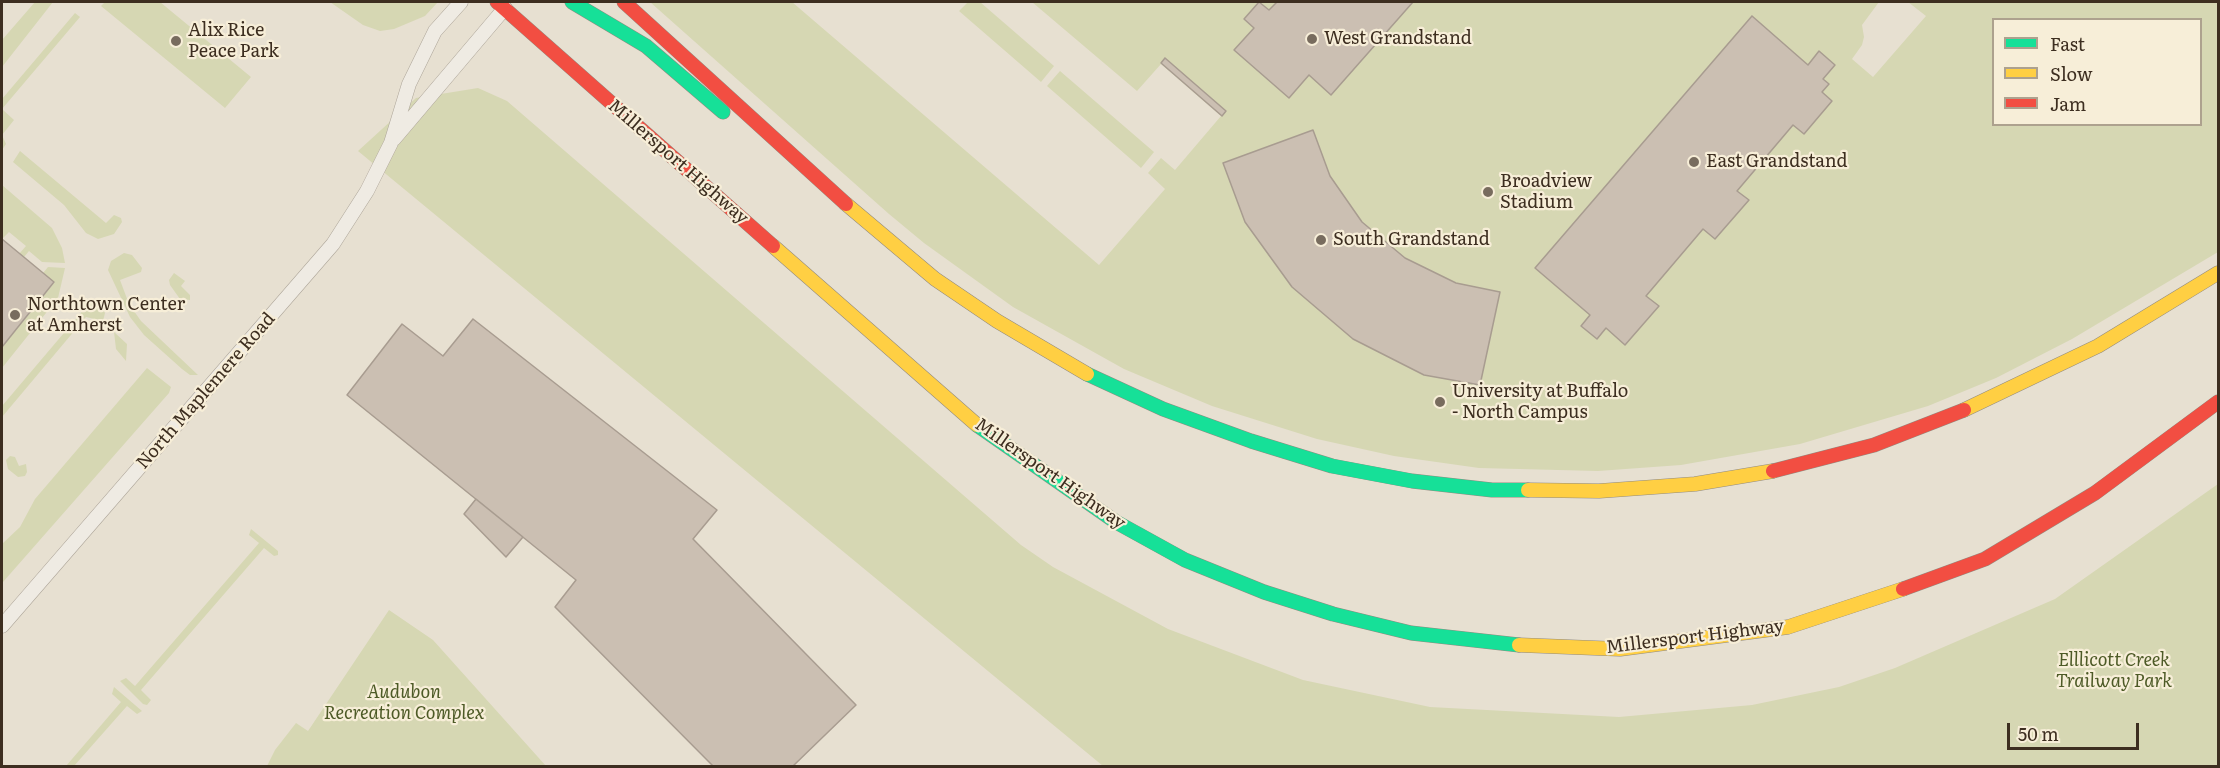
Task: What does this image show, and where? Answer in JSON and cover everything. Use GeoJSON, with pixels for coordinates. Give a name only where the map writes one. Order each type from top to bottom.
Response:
{"type":"FeatureCollection","features":[{"type":"Feature","properties":{"kind":"main road"},"geometry":{"type":"LineString","coordinates":[[572,2],[645,46],[712,104],[783,149]]}},
{"type":"Feature","properties":{"kind":"main road"},"geometry":{"type":"LineString","coordinates":[[624,2],[783,149],[935,279],[997,321],[1073,367],[1163,409],[1251,441],[1322,463],[1412,481],[1492,490],[1599,491],[1695,484],[1790,468],[1874,445],[1947,418],[2098,346],[2218,273]]}},
{"type":"Feature","properties":{"kind":"main road","name":"Millersport Highway"},"geometry":{"type":"LineString","coordinates":[[501,5],[965,416],[1061,486],[1116,522],[1185,560],[1264,592],[1333,614],[1400,630],[1484,643],[1557,648],[1620,648],[1788,627],[1858,605],[1985,559],[2095,493],[2218,402]]}},
{"type":"Feature","properties":{"kind":"street","name":"North Maplemere Road"},"geometry":{"type":"LineString","coordinates":[[2,626],[333,244],[367,191],[391,143],[410,84],[435,31],[461,2]]}},
{"type":"Feature","properties":{"kind":"street","name":"North Maplemere Road"},"geometry":{"type":"LineString","coordinates":[[391,143],[501,5]]}},
{"type":"Feature","properties":{"kind":"green space"},"geometry":{"type":"Polygon","coordinates":[[[35,2],[53,2],[2,67],[2,40],[35,2]]]}},
{"type":"Feature","properties":{"kind":"green space","name":"Alix Rice Peace Park"},"geometry":{"type":"Polygon","coordinates":[[[105,2],[160,2],[251,77],[225,108],[101,6],[105,2]]]}},
{"type":"Feature","properties":{"kind":"green space"},"geometry":{"type":"Polygon","coordinates":[[[330,2],[438,2],[425,16],[394,29],[380,31],[363,25],[330,2]]]}},
{"type":"Feature","properties":{"kind":"green space"},"geometry":{"type":"Polygon","coordinates":[[[650,2],[792,2],[1099,265],[1165,189],[1148,173],[1161,158],[1175,170],[1221,116],[1161,64],[1137,91],[1032,2],[1879,2],[1862,25],[1864,37],[1862,45],[1852,59],[1873,77],[1926,16],[1908,2],[2218,2],[2218,252],[2072,339],[1996,378],[1928,406],[1800,444],[1681,465],[1598,471],[1479,468],[1394,456],[1317,439],[1212,406],[1124,369],[1013,307],[924,243],[650,2]]]}},
{"type":"Feature","properties":{"kind":"green space"},"geometry":{"type":"Polygon","coordinates":[[[968,2],[980,2],[1054,66],[1041,82],[959,11],[968,2]]]}},
{"type":"Feature","properties":{"kind":"green space"},"geometry":{"type":"Polygon","coordinates":[[[75,13],[80,17],[2,109],[2,99],[75,13]]]}},
{"type":"Feature","properties":{"kind":"green space"},"geometry":{"type":"Polygon","coordinates":[[[1060,71],[1154,152],[1141,168],[1047,86],[1060,71]]]}},
{"type":"Feature","properties":{"kind":"green space","name":"Elllicott Creek Trailway Park"},"geometry":{"type":"Polygon","coordinates":[[[478,88],[507,101],[1021,545],[1053,567],[1168,629],[1303,680],[1430,707],[1619,717],[1752,705],[1839,687],[1895,668],[2055,599],[2218,484],[2218,766],[1103,766],[358,151],[416,98],[478,88]]]}},
{"type":"Feature","properties":{"kind":"green space"},"geometry":{"type":"Polygon","coordinates":[[[2,109],[14,120],[2,135],[2,109]]]}},
{"type":"Feature","properties":{"kind":"green space"},"geometry":{"type":"Polygon","coordinates":[[[2,135],[6,144],[2,150],[2,135]]]}},
{"type":"Feature","properties":{"kind":"green space"},"geometry":{"type":"Polygon","coordinates":[[[20,151],[106,223],[114,215],[121,218],[122,222],[114,234],[98,239],[86,233],[64,205],[13,162],[20,151]]]}},
{"type":"Feature","properties":{"kind":"green space"},"geometry":{"type":"Polygon","coordinates":[[[2,185],[52,228],[62,248],[65,263],[42,262],[29,251],[24,257],[19,254],[26,246],[9,232],[2,239],[2,185]]]}},
{"type":"Feature","properties":{"kind":"green space"},"geometry":{"type":"Polygon","coordinates":[[[124,253],[132,255],[142,268],[141,272],[120,280],[129,304],[141,321],[198,375],[190,375],[182,369],[144,335],[130,317],[108,270],[111,261],[124,253]]]}},
{"type":"Feature","properties":{"kind":"green space"},"geometry":{"type":"Polygon","coordinates":[[[48,267],[65,268],[58,298],[2,368],[2,347],[54,283],[43,273],[48,267]]]}},
{"type":"Feature","properties":{"kind":"green space"},"geometry":{"type":"Polygon","coordinates":[[[174,273],[185,281],[181,286],[190,295],[190,300],[180,299],[170,285],[169,280],[174,273]]]}},
{"type":"Feature","properties":{"kind":"green space"},"geometry":{"type":"Polygon","coordinates":[[[91,301],[99,302],[105,313],[103,321],[86,317],[2,417],[2,406],[91,301]]]}},
{"type":"Feature","properties":{"kind":"green space"},"geometry":{"type":"Polygon","coordinates":[[[114,332],[127,344],[126,361],[116,349],[114,332]]]}},
{"type":"Feature","properties":{"kind":"green space"},"geometry":{"type":"Polygon","coordinates":[[[147,368],[171,387],[169,393],[3,582],[2,544],[20,527],[35,499],[147,368]]]}},
{"type":"Feature","properties":{"kind":"green space"},"geometry":{"type":"Polygon","coordinates":[[[10,456],[15,457],[19,466],[26,464],[25,476],[18,477],[8,469],[6,460],[10,456]]]}},
{"type":"Feature","properties":{"kind":"green space"},"geometry":{"type":"Polygon","coordinates":[[[251,529],[278,551],[278,555],[274,556],[264,548],[141,690],[151,700],[147,705],[143,704],[120,681],[126,678],[135,686],[259,543],[249,535],[251,529]]]}},
{"type":"Feature","properties":{"kind":"green space","name":"Audubon Recreation Complex"},"geometry":{"type":"Polygon","coordinates":[[[389,610],[433,640],[546,766],[267,766],[275,750],[296,723],[308,731],[389,610]]]}},
{"type":"Feature","properties":{"kind":"green space"},"geometry":{"type":"Polygon","coordinates":[[[114,687],[142,711],[137,714],[127,706],[74,766],[66,766],[121,702],[112,694],[114,687]]]}},
{"type":"Feature","properties":{"kind":"building","name":"West Grandstand"},"geometry":{"type":"Polygon","coordinates":[[[1259,2],[1269,10],[1277,2],[1413,2],[1331,95],[1309,75],[1289,98],[1234,50],[1254,28],[1244,19],[1259,2]]]}},
{"type":"Feature","properties":{"kind":"building","name":"East Grandstand"},"geometry":{"type":"Polygon","coordinates":[[[1752,16],[1808,65],[1819,51],[1835,65],[1823,79],[1829,84],[1822,92],[1832,101],[1804,134],[1793,125],[1737,191],[1749,200],[1715,239],[1703,229],[1646,296],[1659,306],[1625,345],[1606,328],[1597,339],[1581,326],[1590,315],[1535,268],[1752,16]]]}},
{"type":"Feature","properties":{"kind":"building"},"geometry":{"type":"Polygon","coordinates":[[[1165,58],[1226,111],[1222,116],[1161,63],[1165,58]]]}},
{"type":"Feature","properties":{"kind":"building","name":"South Grandstand"},"geometry":{"type":"Polygon","coordinates":[[[1313,130],[1330,176],[1362,222],[1405,258],[1456,283],[1500,292],[1480,385],[1424,375],[1353,339],[1292,287],[1245,222],[1223,163],[1313,130]]]}},
{"type":"Feature","properties":{"kind":"building","name":"Northtown Center at Amherst"},"geometry":{"type":"Polygon","coordinates":[[[2,239],[54,282],[2,347],[2,239]]]}},
{"type":"Feature","properties":{"kind":"building"},"geometry":{"type":"Polygon","coordinates":[[[473,319],[717,510],[693,539],[856,705],[793,766],[713,766],[555,607],[576,580],[347,395],[402,324],[443,356],[473,319]]]}},
{"type":"Feature","properties":{"kind":"building"},"geometry":{"type":"Polygon","coordinates":[[[476,499],[523,537],[506,557],[464,514],[476,499]]]}},
{"type":"Feature","properties":{"kind":"traffic: fast"},"geometry":{"type":"LineString","coordinates":[[572,2],[646,46],[723,112]]}},
{"type":"Feature","properties":{"kind":"traffic: fast"},"geometry":{"type":"LineString","coordinates":[[1087,374],[1163,409],[1251,441],[1332,466],[1412,481],[1492,490],[1528,490]]}},
{"type":"Feature","properties":{"kind":"traffic: fast"},"geometry":{"type":"LineString","coordinates":[[977,425],[1116,522],[1185,560],[1264,592],[1333,614],[1411,633],[1519,645]]}},
{"type":"Feature","properties":{"kind":"traffic: slow"},"geometry":{"type":"LineString","coordinates":[[846,204],[935,279],[997,321],[1087,374]]}},
{"type":"Feature","properties":{"kind":"traffic: slow"},"geometry":{"type":"LineString","coordinates":[[773,246],[977,425]]}},
{"type":"Feature","properties":{"kind":"traffic: slow"},"geometry":{"type":"LineString","coordinates":[[1964,410],[2098,346],[2218,273]]}},
{"type":"Feature","properties":{"kind":"traffic: slow"},"geometry":{"type":"LineString","coordinates":[[1528,490],[1599,491],[1695,484],[1773,471]]}},
{"type":"Feature","properties":{"kind":"traffic: slow"},"geometry":{"type":"LineString","coordinates":[[1519,645],[1620,649],[1788,627],[1903,589]]}},
{"type":"Feature","properties":{"kind":"traffic: jam"},"geometry":{"type":"LineString","coordinates":[[497,2],[773,246]]}},
{"type":"Feature","properties":{"kind":"traffic: jam"},"geometry":{"type":"LineString","coordinates":[[624,2],[846,204]]}},
{"type":"Feature","properties":{"kind":"traffic: jam"},"geometry":{"type":"LineString","coordinates":[[1903,589],[1985,559],[2095,493],[2218,402]]}},
{"type":"Feature","properties":{"kind":"traffic: jam"},"geometry":{"type":"LineString","coordinates":[[1773,471],[1874,445],[1964,410]]}},
{"type":"Feature","properties":{"kind":"place","name":"West Grandstand"},"geometry":{"type":"Point","coordinates":[1312,39]}},
{"type":"Feature","properties":{"kind":"place","name":"Alix Rice Peace Park"},"geometry":{"type":"Point","coordinates":[176,41]}},
{"type":"Feature","properties":{"kind":"place","name":"East Grandstand"},"geometry":{"type":"Point","coordinates":[1694,162]}},
{"type":"Feature","properties":{"kind":"place","name":"Broadview Stadium"},"geometry":{"type":"Point","coordinates":[1488,192]}},
{"type":"Feature","properties":{"kind":"place","name":"South Grandstand"},"geometry":{"type":"Point","coordinates":[1321,240]}},
{"type":"Feature","properties":{"kind":"place","name":"Northtown Center at Amherst"},"geometry":{"type":"Point","coordinates":[15,315]}},
{"type":"Feature","properties":{"kind":"place","name":"University at Buffalo - North Campus"},"geometry":{"type":"Point","coordinates":[1440,402]}}]}
